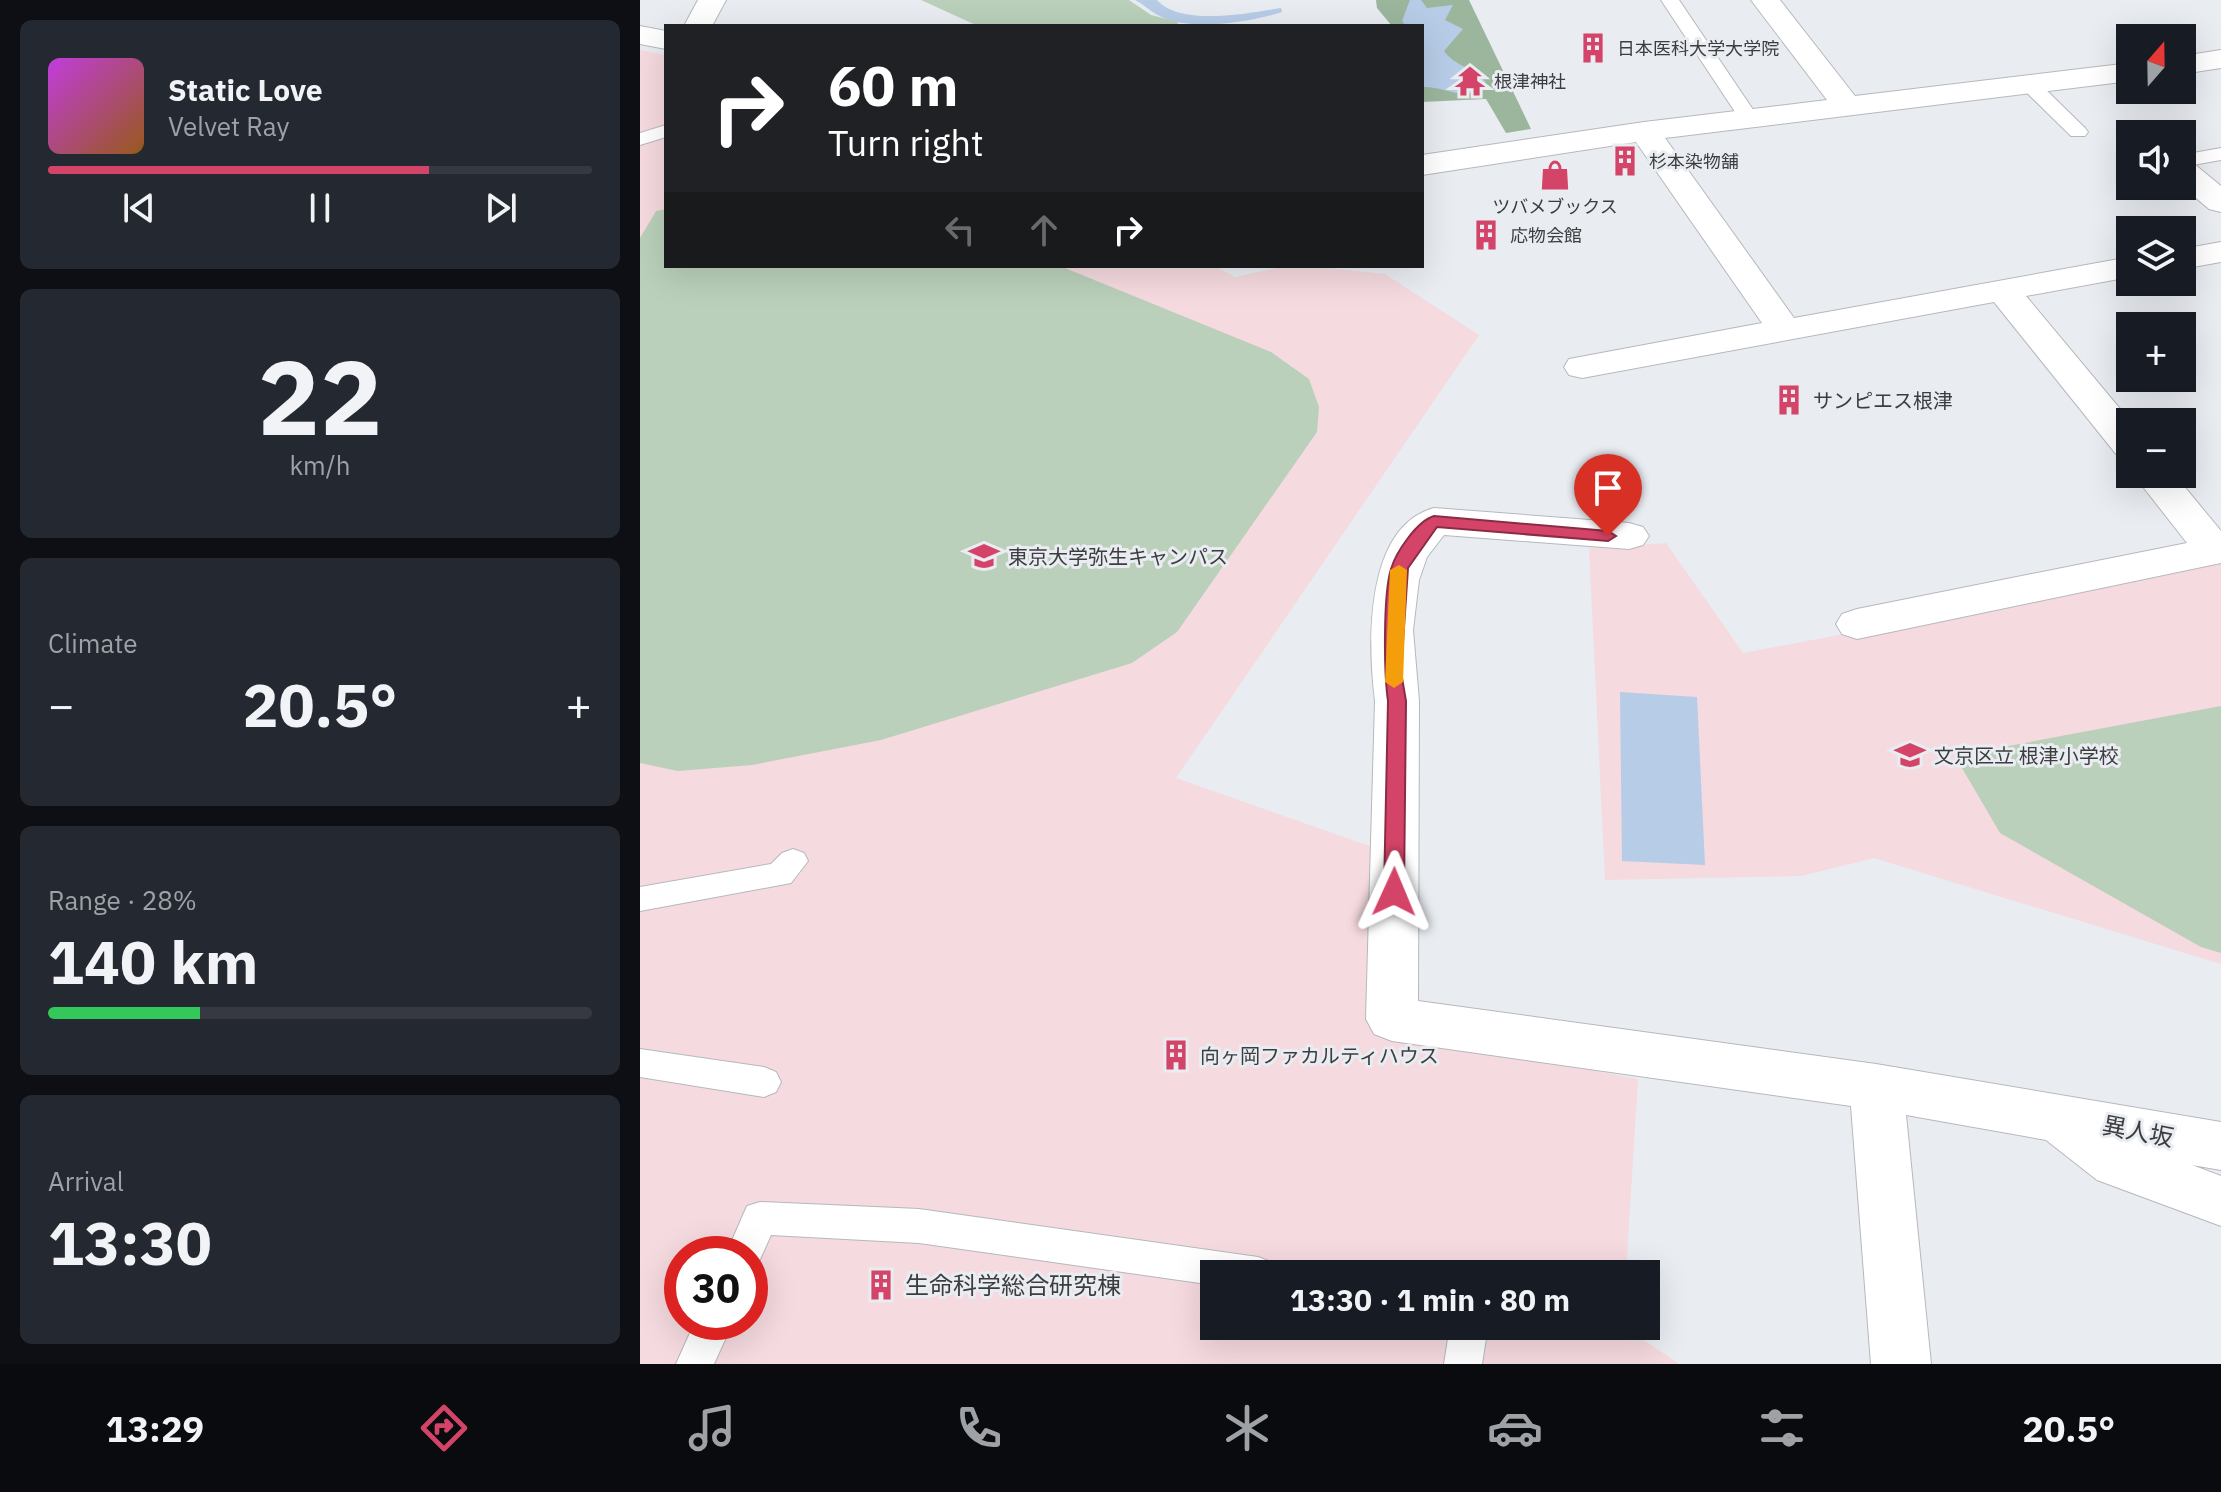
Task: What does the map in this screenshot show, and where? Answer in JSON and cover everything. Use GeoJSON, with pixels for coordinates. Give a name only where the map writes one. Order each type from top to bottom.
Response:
{"type":"FeatureCollection","features":[{"type":"Feature","properties":{"kind":"street"},"geometry":{"type":"LineString","coordinates":[[699,24],[712,0]]}},
{"type":"Feature","properties":{"kind":"street"},"geometry":{"type":"LineString","coordinates":[[1765,0],[1848,107]]}},
{"type":"Feature","properties":{"kind":"street"},"geometry":{"type":"LineString","coordinates":[[640,35],[664,40]]}},
{"type":"Feature","properties":{"kind":"street"},"geometry":{"type":"LineString","coordinates":[[2196,63],[2221,59]]}},
{"type":"Feature","properties":{"kind":"street"},"geometry":{"type":"LineString","coordinates":[[1424,165],[1644,131],[2032,87],[2116,74]]}},
{"type":"Feature","properties":{"kind":"street"},"geometry":{"type":"LineString","coordinates":[[1644,131],[1784,329]]}},
{"type":"Feature","properties":{"kind":"street"},"geometry":{"type":"LineString","coordinates":[[2196,181],[2221,202]]}},
{"type":"Feature","properties":{"kind":"street"},"geometry":{"type":"LineString","coordinates":[[2196,256],[2221,252]]}},
{"type":"Feature","properties":{"kind":"street"},"geometry":{"type":"LineString","coordinates":[[1582,367],[2116,269]]}},
{"type":"Feature","properties":{"kind":"street"},"geometry":{"type":"LineString","coordinates":[[2002,289],[2116,429]]}},
{"type":"Feature","properties":{"kind":"street"},"geometry":{"type":"LineString","coordinates":[[1857,624],[2218,551],[2165,488]]}},
{"type":"Feature","properties":{"kind":"street","name":"異人坂"},"geometry":{"type":"LineString","coordinates":[[1629,536],[1434,521],[1424,528],[1399,568],[1392,672],[1397,701],[1392,1019],[1876,1087],[2221,1146]]}},
{"type":"Feature","properties":{"kind":"street"},"geometry":{"type":"LineString","coordinates":[[1876,1087],[1901,1364]]}},
{"type":"Feature","properties":{"kind":"street"},"geometry":{"type":"LineString","coordinates":[[2056,1116],[2117,1163],[2221,1201]]}},
{"type":"Feature","properties":{"kind":"lane"},"geometry":{"type":"LineString","coordinates":[[1670,0],[1750,120]]}},
{"type":"Feature","properties":{"kind":"lane"},"geometry":{"type":"LineString","coordinates":[[2032,87],[2078,132]]}},
{"type":"Feature","properties":{"kind":"lane"},"geometry":{"type":"LineString","coordinates":[[640,139],[664,132]]}},
{"type":"Feature","properties":{"kind":"lane"},"geometry":{"type":"LineString","coordinates":[[2196,158],[2221,154]]}},
{"type":"Feature","properties":{"kind":"lane"},"geometry":{"type":"LineString","coordinates":[[640,899],[780,874],[793,861]]}},
{"type":"Feature","properties":{"kind":"lane"},"geometry":{"type":"LineString","coordinates":[[640,1063],[764,1082]]}},
{"type":"Feature","properties":{"kind":"lane"},"geometry":{"type":"LineString","coordinates":[[752,1236],[760,1218],[919,1226],[1200,1266]]}},
{"type":"Feature","properties":{"kind":"lane"},"geometry":{"type":"LineString","coordinates":[[695,1364],[706,1340]]}},
{"type":"Feature","properties":{"kind":"lane"},"geometry":{"type":"LineString","coordinates":[[1463,1364],[1467,1340]]}},
{"type":"Feature","properties":{"kind":"shaded area","name":"東京大学弥生キャンパス"},"geometry":{"type":"Polygon","coordinates":[[[640,50],[664,55],[664,268],[1219,268],[1235,277],[1277,268],[1328,268],[1385,274],[1479,335],[1176,778],[1372,847],[1372,1029],[1638,1079],[1627,1260],[1200,1260],[1200,1340],[1644,1340],[1679,1364],[640,1364],[640,50]]]}},
{"type":"Feature","properties":{"kind":"shaded area","name":"文京区立 根津小学校"},"geometry":{"type":"Polygon","coordinates":[[[1666,543],[1743,653],[2221,563],[2221,964],[1874,858],[1801,876],[1605,880],[1589,548],[1666,543]]]}},
{"type":"Feature","properties":{"kind":"green space"},"geometry":{"type":"Polygon","coordinates":[[[921,0],[1129,0],[1151,15],[1178,22],[1178,24],[974,24],[921,0]]]}},
{"type":"Feature","properties":{"kind":"green space"},"geometry":{"type":"Polygon","coordinates":[[[1376,0],[1469,0],[1531,129],[1506,133],[1486,99],[1424,102],[1424,24],[1390,24],[1377,8],[1376,0]]]}},
{"type":"Feature","properties":{"kind":"green space"},"geometry":{"type":"Polygon","coordinates":[[[664,209],[664,268],[1065,268],[1271,352],[1309,379],[1319,407],[1317,432],[1177,632],[1132,663],[881,740],[752,765],[678,771],[640,763],[640,238],[656,211],[664,209]]]}},
{"type":"Feature","properties":{"kind":"green space"},"geometry":{"type":"Polygon","coordinates":[[[2221,706],[2221,953],[2201,947],[2000,833],[1955,756],[2221,706]]]}},
{"type":"Feature","properties":{"kind":"water"},"geometry":{"type":"Polygon","coordinates":[[[1135,0],[1157,0],[1168,8],[1198,16],[1234,15],[1281,8],[1282,12],[1236,22],[1184,23],[1168,20],[1135,0]]]}},
{"type":"Feature","properties":{"kind":"water"},"geometry":{"type":"Polygon","coordinates":[[[1410,0],[1421,0],[1427,8],[1453,5],[1445,20],[1463,29],[1444,51],[1486,83],[1465,94],[1424,87],[1424,24],[1404,24],[1402,21],[1410,0]]]}},
{"type":"Feature","properties":{"kind":"water"},"geometry":{"type":"Polygon","coordinates":[[[1620,692],[1697,697],[1705,865],[1622,861],[1620,692]]]}},
{"type":"Feature","properties":{"kind":"slow traffic"},"geometry":{"type":"LineString","coordinates":[[1394,682],[1396,582],[1399,570]]}},
{"type":"Feature","properties":{"kind":"place","name":"日本医科大学大学院"},"geometry":{"type":"Point","coordinates":[1593,48]}},
{"type":"Feature","properties":{"kind":"place","name":"根津神社"},"geometry":{"type":"Point","coordinates":[1470,81]}},
{"type":"Feature","properties":{"kind":"place","name":"杉本染物舗"},"geometry":{"type":"Point","coordinates":[1625,161]}},
{"type":"Feature","properties":{"kind":"place","name":"ツバメブックス"},"geometry":{"type":"Point","coordinates":[1555,175]}},
{"type":"Feature","properties":{"kind":"place","name":"応物会館"},"geometry":{"type":"Point","coordinates":[1486,235]}},
{"type":"Feature","properties":{"kind":"place","name":"サンピエス根津"},"geometry":{"type":"Point","coordinates":[1789,400]}},
{"type":"Feature","properties":{"kind":"place","name":"東京大学弥生キャンパス"},"geometry":{"type":"Point","coordinates":[984,556]}},
{"type":"Feature","properties":{"kind":"place","name":"文京区立 根津小学校"},"geometry":{"type":"Point","coordinates":[1910,755]}},
{"type":"Feature","properties":{"kind":"place","name":"向ヶ岡ファカルティハウス"},"geometry":{"type":"Point","coordinates":[1176,1055]}},
{"type":"Feature","properties":{"kind":"place","name":"生命科学総合研究棟"},"geometry":{"type":"Point","coordinates":[881,1285]}},
{"type":"Feature","properties":{"kind":"route"},"geometry":{"type":"LineString","coordinates":[[1394,892],[1397,701],[1392,672],[1399,568],[1424,528],[1434,521],[1608,536]]}}]}
